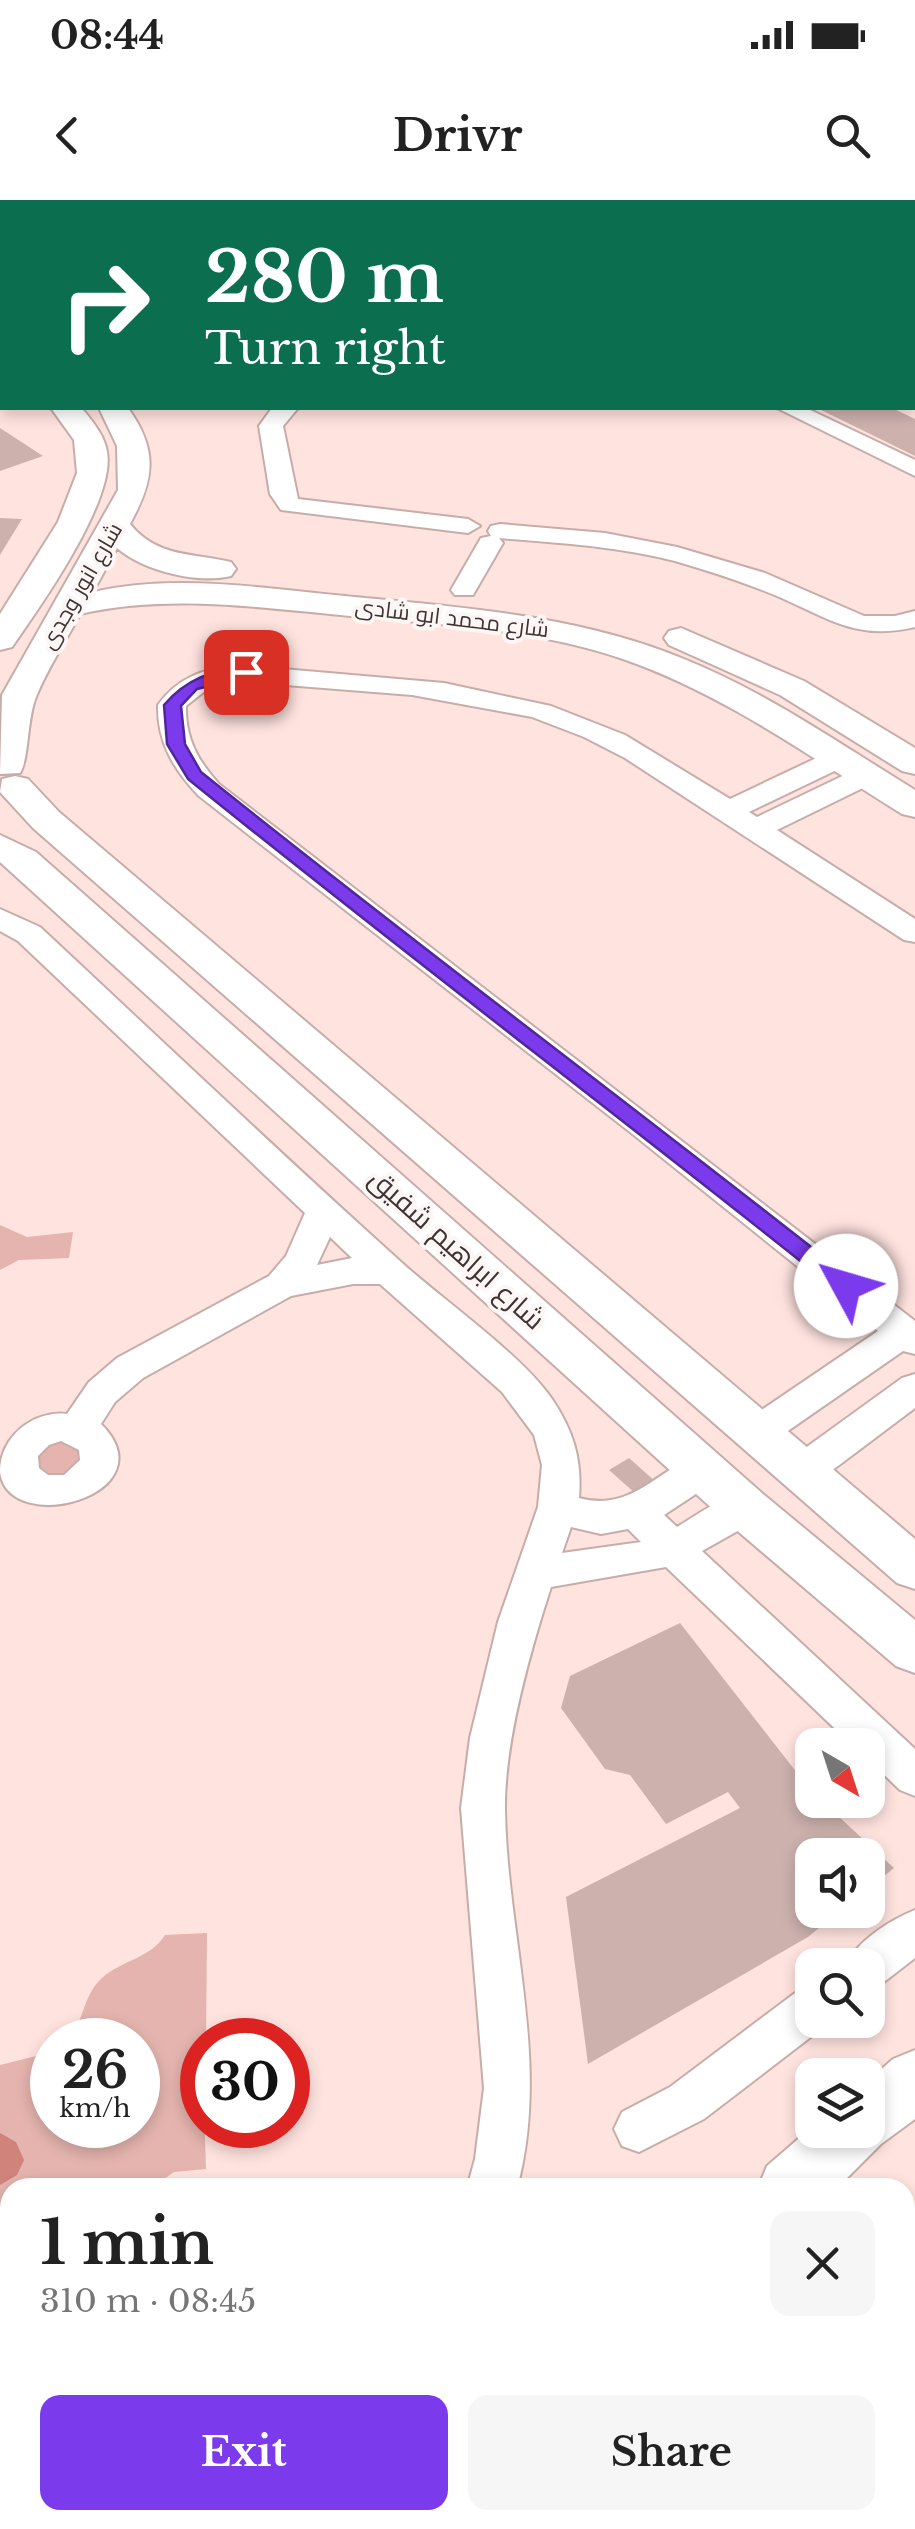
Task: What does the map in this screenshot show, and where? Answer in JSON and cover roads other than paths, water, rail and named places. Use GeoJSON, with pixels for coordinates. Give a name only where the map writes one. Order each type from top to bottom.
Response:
{"type":"FeatureCollection","features":[{"type":"Feature","properties":{"kind":"street"},"geometry":{"type":"LineString","coordinates":[[67,410],[88,438],[93,471],[136,470],[131,437],[115,410]]}},
{"type":"Feature","properties":{"kind":"street"},"geometry":{"type":"LineString","coordinates":[[284,410],[271,421],[282,494],[290,505],[481,536],[572,536],[666,552],[791,592],[869,601],[915,599]]}},
{"type":"Feature","properties":{"kind":"street"},"geometry":{"type":"LineString","coordinates":[[793,410],[915,469]]}},
{"type":"Feature","properties":{"kind":"street","name":"شارع انور وجدى"},"geometry":{"type":"LineString","coordinates":[[5,781],[8,730],[19,696],[115,527],[133,490],[136,470]]}},
{"type":"Feature","properties":{"kind":"street","name":"شارع انور وجدى"},"geometry":{"type":"LineString","coordinates":[[0,640],[82,506],[93,471]]}},
{"type":"Feature","properties":{"kind":"street","name":"شارع محمد ابو شادى"},"geometry":{"type":"LineString","coordinates":[[115,527],[138,551],[196,579],[488,619],[601,642],[704,680],[915,806]]}},
{"type":"Feature","properties":{"kind":"street"},"geometry":{"type":"LineString","coordinates":[[455,589],[481,536]]}},
{"type":"Feature","properties":{"kind":"street","name":"شارع محمد ابو شادى"},"geometry":{"type":"LineString","coordinates":[[68,607],[196,579],[455,589],[575,608],[711,649],[792,688],[915,763]]}},
{"type":"Feature","properties":{"kind":"street"},"geometry":{"type":"LineString","coordinates":[[791,592],[834,617],[854,623],[878,626],[915,619]]}},
{"type":"Feature","properties":{"kind":"street"},"geometry":{"type":"LineString","coordinates":[[755,1434],[909,1336],[209,790],[176,744],[172,705],[191,686],[246,672],[448,690],[492,698],[574,722],[612,739],[915,933]]}},
{"type":"Feature","properties":{"kind":"street"},"geometry":{"type":"LineString","coordinates":[[728,811],[852,767]]}},
{"type":"Feature","properties":{"kind":"street"},"geometry":{"type":"LineString","coordinates":[[755,828],[852,767]]}},
{"type":"Feature","properties":{"kind":"street","name":"شارع ابراهيم شفيق"},"geometry":{"type":"LineString","coordinates":[[5,781],[800,1473],[915,1568]]}},
{"type":"Feature","properties":{"kind":"street"},"geometry":{"type":"LineString","coordinates":[[12,853],[73,843]]}},
{"type":"Feature","properties":{"kind":"street","name":"شارع ابراهيم شفيق"},"geometry":{"type":"LineString","coordinates":[[12,853],[745,1508],[915,1651]]}},
{"type":"Feature","properties":{"kind":"street"},"geometry":{"type":"LineString","coordinates":[[0,918],[29,934],[389,1272],[515,1382],[537,1407],[553,1435],[562,1466],[558,1506],[519,1622],[492,1738],[483,1808],[508,2088],[495,2178]]}},
{"type":"Feature","properties":{"kind":"street"},"geometry":{"type":"LineString","coordinates":[[282,1284],[302,1261],[323,1211]]}},
{"type":"Feature","properties":{"kind":"street"},"geometry":{"type":"LineString","coordinates":[[77,1429],[102,1392],[130,1368],[282,1284],[352,1271],[389,1272]]}},
{"type":"Feature","properties":{"kind":"street"},"geometry":{"type":"LineString","coordinates":[[630,1405],[682,1370]]}},
{"type":"Feature","properties":{"kind":"street"},"geometry":{"type":"LineString","coordinates":[[800,1473],[915,1388]]}},
{"type":"Feature","properties":{"kind":"street"},"geometry":{"type":"LineString","coordinates":[[558,1506],[593,1519],[614,1520],[637,1514],[704,1470]]}},
{"type":"Feature","properties":{"kind":"street"},"geometry":{"type":"LineString","coordinates":[[538,1573],[615,1564],[671,1550],[745,1508]]}},
{"type":"Feature","properties":{"kind":"street"},"geometry":{"type":"LineString","coordinates":[[637,1514],[915,1777]]}},
{"type":"Feature","properties":{"kind":"street"},"geometry":{"type":"LineString","coordinates":[[885,1954],[915,1931]]}},
{"type":"Feature","properties":{"kind":"street"},"geometry":{"type":"LineString","coordinates":[[639,2128],[687,2104],[795,2021]]}},
{"type":"Feature","properties":{"kind":"street"},"geometry":{"type":"LineString","coordinates":[[885,2105],[915,2079]]}},
{"type":"Feature","properties":{"kind":"street"},"geometry":{"type":"LineString","coordinates":[[800,2178],[835,2148]]}}]}
